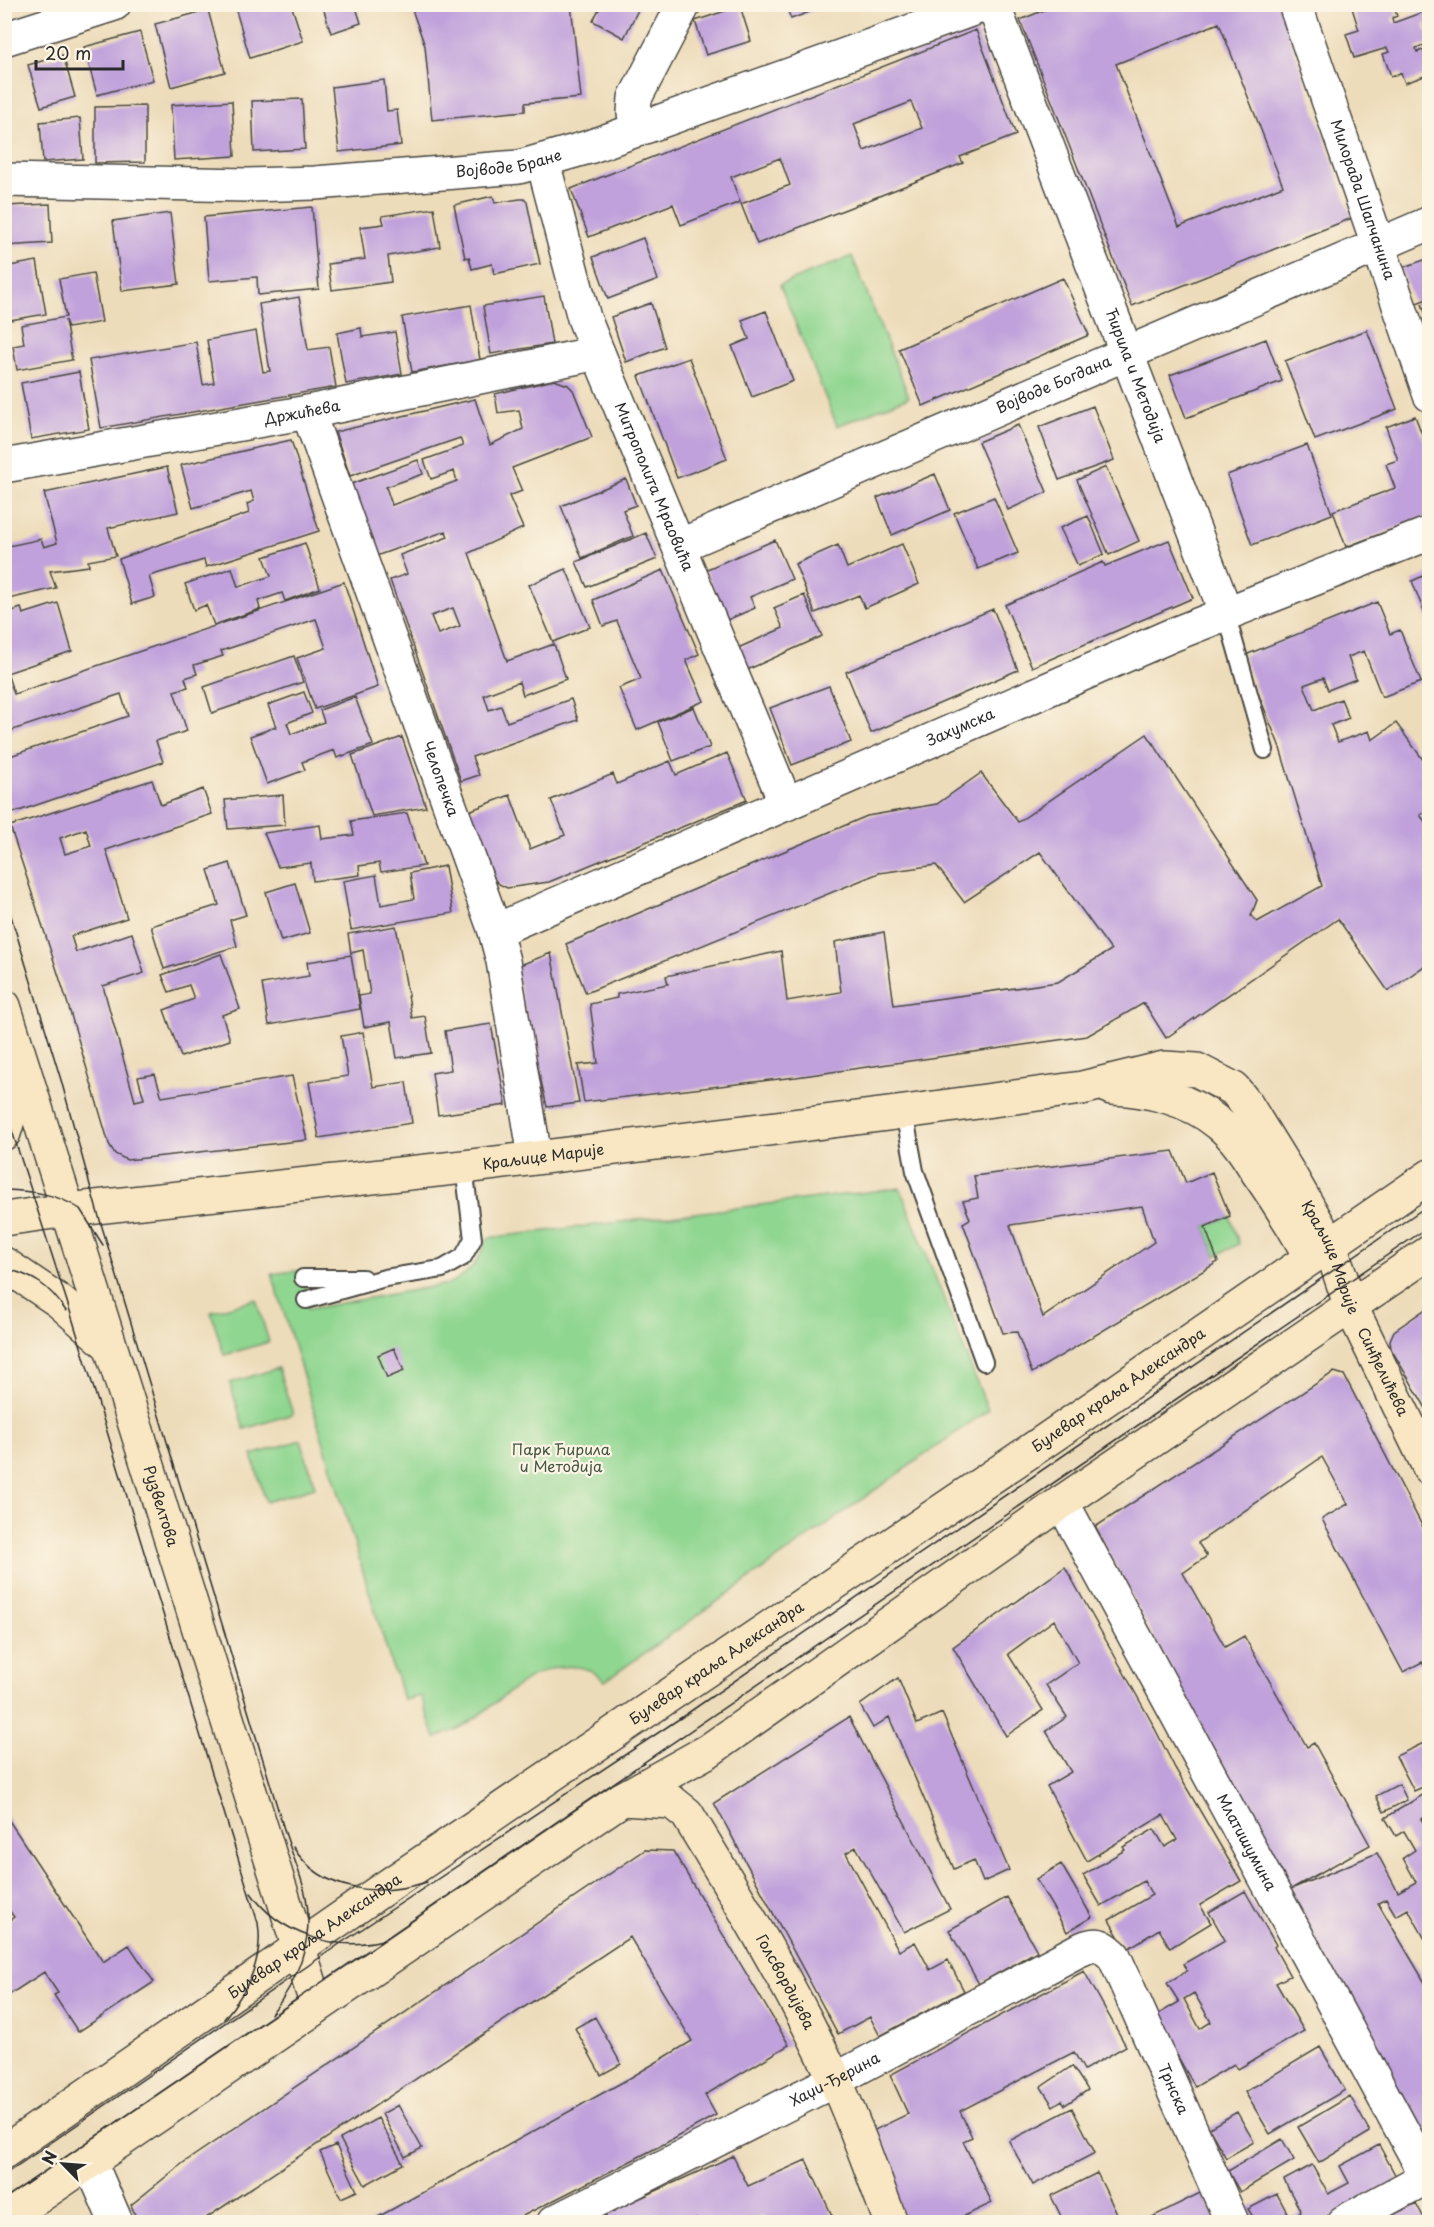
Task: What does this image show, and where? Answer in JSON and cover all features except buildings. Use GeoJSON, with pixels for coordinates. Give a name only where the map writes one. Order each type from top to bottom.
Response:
{"type":"FeatureCollection","features":[{"type":"Feature","properties":{"kind":"main road","name":"Рузвелтова"},"geometry":{"type":"LineString","coordinates":[[4,1006],[317,2006]]}},
{"type":"Feature","properties":{"kind":"main road"},"geometry":{"type":"LineString","coordinates":[[4,1132],[11,1110],[19,1057]]}},
{"type":"Feature","properties":{"kind":"main road","name":"Краљице Марије"},"geometry":{"type":"LineString","coordinates":[[4,1219],[464,1167],[904,1112],[1082,1088],[1164,1068],[1197,1070],[1227,1084],[1246,1104],[1320,1252],[1351,1307]]}},
{"type":"Feature","properties":{"kind":"main road","name":"Булевар краља Александра"},"geometry":{"type":"LineString","coordinates":[[4,2152],[298,1948],[1430,1176]]}},
{"type":"Feature","properties":{"kind":"main road"},"geometry":{"type":"LineString","coordinates":[[4,2220],[622,1799],[708,1751],[1062,1502],[1430,1252]]}},
{"type":"Feature","properties":{"kind":"main road"},"geometry":{"type":"LineString","coordinates":[[4,1264],[59,1301],[109,1345]]}},
{"type":"Feature","properties":{"kind":"main road","name":"Синђелићева"},"geometry":{"type":"LineString","coordinates":[[1351,1307],[1430,1469]]}},
{"type":"Feature","properties":{"kind":"main road","name":"Голсвордијева"},"geometry":{"type":"LineString","coordinates":[[622,1799],[672,1802],[687,1814],[765,1941],[800,2006],[835,2080],[891,2223]]}},
{"type":"Feature","properties":{"kind":"street"},"geometry":{"type":"LineString","coordinates":[[4,39],[114,4]]}},
{"type":"Feature","properties":{"kind":"street"},"geometry":{"type":"LineString","coordinates":[[637,130],[634,113],[635,98],[684,4]]}},
{"type":"Feature","properties":{"kind":"street","name":"Војводе Бране"},"geometry":{"type":"LineString","coordinates":[[4,180],[248,185],[519,167],[543,162],[637,130],[987,4]]}},
{"type":"Feature","properties":{"kind":"street","name":"Ћирила и Методија"},"geometry":{"type":"LineString","coordinates":[[993,4],[1226,613]]}},
{"type":"Feature","properties":{"kind":"street","name":"Милорада Шапчанина"},"geometry":{"type":"LineString","coordinates":[[1295,4],[1430,395]]}},
{"type":"Feature","properties":{"kind":"street","name":"Митрополита Мраовића"},"geometry":{"type":"LineString","coordinates":[[543,162],[585,318],[598,353],[786,804]]}},
{"type":"Feature","properties":{"kind":"street","name":"Војводе Богдана"},"geometry":{"type":"LineString","coordinates":[[679,546],[1430,223]]}},
{"type":"Feature","properties":{"kind":"street","name":"Држићева"},"geometry":{"type":"LineString","coordinates":[[4,466],[308,412],[598,353]]}},
{"type":"Feature","properties":{"kind":"street","name":"Челопечка"},"geometry":{"type":"LineString","coordinates":[[308,412],[495,931],[503,961],[535,1157]]}},
{"type":"Feature","properties":{"kind":"street","name":"Захумска"},"geometry":{"type":"LineString","coordinates":[[495,931],[1226,613],[1430,533]]}},
{"type":"Feature","properties":{"kind":"street","name":"Млатишумина"},"geometry":{"type":"LineString","coordinates":[[1062,1502],[1428,2180]]}},
{"type":"Feature","properties":{"kind":"street","name":"Хаџи-Ђерина"},"geometry":{"type":"LineString","coordinates":[[555,2223],[595,2213],[835,2080],[1091,1945],[1103,1947],[1114,1956]]}},
{"type":"Feature","properties":{"kind":"street","name":"Трнска"},"geometry":{"type":"LineString","coordinates":[[1114,1956],[1232,2223]]}},
{"type":"Feature","properties":{"kind":"street"},"geometry":{"type":"LineString","coordinates":[[90,2162],[116,2223]]}},
{"type":"Feature","properties":{"kind":"street"},"geometry":{"type":"LineString","coordinates":[[1344,2223],[1428,2180]]}},
{"type":"Feature","properties":{"kind":"lane","name":"Ћирила и Методија"},"geometry":{"type":"LineString","coordinates":[[1226,613],[1265,750]]}},
{"type":"Feature","properties":{"kind":"lane"},"geometry":{"type":"LineString","coordinates":[[904,1112],[915,1171],[984,1362]]}},
{"type":"Feature","properties":{"kind":"lane"},"geometry":{"type":"LineString","coordinates":[[306,1300],[385,1278],[442,1269],[463,1257],[473,1239],[464,1167]]}},
{"type":"Feature","properties":{"kind":"lane"},"geometry":{"type":"LineString","coordinates":[[303,1278],[385,1278]]}},
{"type":"Feature","properties":{"kind":"green space"},"geometry":{"type":"Polygon","coordinates":[[[852,256],[909,397],[837,426],[780,285],[852,256]]]}},
{"type":"Feature","properties":{"kind":"green space","name":"Парк Ћирила и Методија"},"geometry":{"type":"Polygon","coordinates":[[[900,1188],[988,1410],[605,1681],[586,1669],[568,1666],[552,1669],[521,1684],[462,1727],[435,1738],[421,1696],[403,1700],[272,1274],[303,1270],[308,1309],[448,1284],[473,1266],[488,1238],[900,1188]]]}},
{"type":"Feature","properties":{"kind":"green space"},"geometry":{"type":"Polygon","coordinates":[[[1230,1216],[1239,1244],[1216,1256],[1205,1227],[1230,1216]]]}},
{"type":"Feature","properties":{"kind":"green space"},"geometry":{"type":"Polygon","coordinates":[[[256,1299],[269,1342],[224,1355],[211,1312],[256,1299]]]}},
{"type":"Feature","properties":{"kind":"green space"},"geometry":{"type":"Polygon","coordinates":[[[278,1368],[293,1414],[244,1429],[230,1383],[278,1368]]]}},
{"type":"Feature","properties":{"kind":"green space"},"geometry":{"type":"Polygon","coordinates":[[[301,1440],[315,1487],[266,1502],[252,1455],[301,1440]]]}},
{"type":"Feature","properties":{"kind":"tram line"},"geometry":{"type":"LineString","coordinates":[[4,893],[61,1080],[96,1207],[306,1897],[308,1928],[302,1959],[289,1988],[271,2014]]}},
{"type":"Feature","properties":{"kind":"tram line"},"geometry":{"type":"LineString","coordinates":[[4,1106],[70,1311],[258,1923],[258,1950],[252,1974],[240,1997],[224,2019]]}},
{"type":"Feature","properties":{"kind":"tram line"},"geometry":{"type":"LineString","coordinates":[[4,1190],[44,1194],[62,1199],[80,1209],[103,1245]]}},
{"type":"Feature","properties":{"kind":"tram line"},"geometry":{"type":"LineString","coordinates":[[4,2175],[341,1943],[682,1717],[1430,1204]]}},
{"type":"Feature","properties":{"kind":"tram line"},"geometry":{"type":"LineString","coordinates":[[4,2199],[1430,1226]]}},
{"type":"Feature","properties":{"kind":"tram line"},"geometry":{"type":"LineString","coordinates":[[4,1268],[24,1274],[40,1283],[53,1294],[66,1311]]}},
{"type":"Feature","properties":{"kind":"tram line"},"geometry":{"type":"LineString","coordinates":[[293,1847],[319,1874],[353,1887],[371,1890],[389,1889],[427,1882]]}},
{"type":"Feature","properties":{"kind":"tram line"},"geometry":{"type":"LineString","coordinates":[[251,1893],[277,1919],[309,1936],[346,1943],[382,1940]]}}]}
